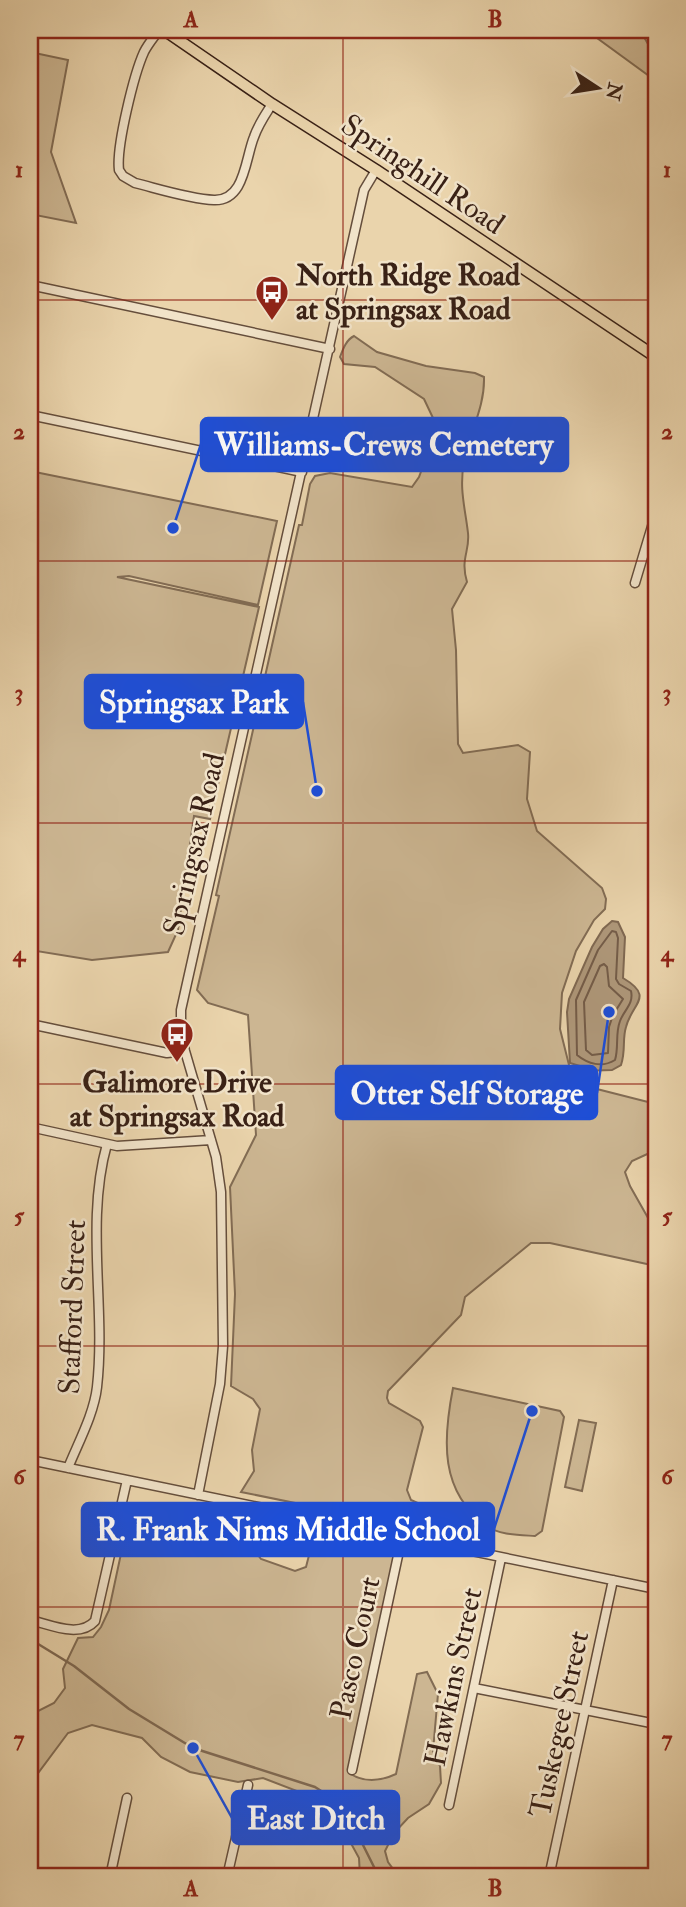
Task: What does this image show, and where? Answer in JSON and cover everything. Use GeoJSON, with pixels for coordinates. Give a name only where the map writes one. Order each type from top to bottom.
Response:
{"type":"FeatureCollection","features":[{"type":"Feature","properties":{"kind":"main road","name":"Springhill Road"},"geometry":{"type":"LineString","coordinates":[[161,30],[656,357]]}},
{"type":"Feature","properties":{"kind":"street"},"geometry":{"type":"LineString","coordinates":[[161,30],[148,45],[138,70],[120,148],[120,170],[128,180],[210,200],[233,194],[240,185],[253,138],[272,104]]}},
{"type":"Feature","properties":{"kind":"street","name":"Springsax Road"},"geometry":{"type":"LineString","coordinates":[[198,1494],[217,1411],[223,1346],[221,1192],[211,1140],[185,1051],[180,1023],[185,984],[364,190],[376,170]]}},
{"type":"Feature","properties":{"kind":"street"},"geometry":{"type":"LineString","coordinates":[[30,285],[330,349]]}},
{"type":"Feature","properties":{"kind":"street"},"geometry":{"type":"LineString","coordinates":[[30,415],[302,472]]}},
{"type":"Feature","properties":{"kind":"street"},"geometry":{"type":"LineString","coordinates":[[635,583],[656,513]]}},
{"type":"Feature","properties":{"kind":"street"},"geometry":{"type":"LineString","coordinates":[[30,1024],[167,1053],[185,1051]]}},
{"type":"Feature","properties":{"kind":"street"},"geometry":{"type":"LineString","coordinates":[[30,1128],[117,1146],[211,1140]]}},
{"type":"Feature","properties":{"kind":"street","name":"Stafford Street"},"geometry":{"type":"LineString","coordinates":[[68,1468],[97,1388],[98,1200],[107,1144]]}},
{"type":"Feature","properties":{"kind":"street"},"geometry":{"type":"LineString","coordinates":[[30,1460],[656,1589]]}},
{"type":"Feature","properties":{"kind":"street"},"geometry":{"type":"LineString","coordinates":[[30,1620],[76,1630],[90,1626],[98,1614],[127,1480]]}},
{"type":"Feature","properties":{"kind":"street","name":"Pasco Court"},"geometry":{"type":"LineString","coordinates":[[352,1770],[402,1537]]}},
{"type":"Feature","properties":{"kind":"street","name":"Hawkins Street"},"geometry":{"type":"LineString","coordinates":[[449,1805],[501,1558]]}},
{"type":"Feature","properties":{"kind":"street","name":"Tuskegee Street"},"geometry":{"type":"LineString","coordinates":[[549,1877],[613,1580]]}},
{"type":"Feature","properties":{"kind":"street"},"geometry":{"type":"LineString","coordinates":[[474,1688],[656,1724]]}},
{"type":"Feature","properties":{"kind":"street"},"geometry":{"type":"LineString","coordinates":[[228,1877],[248,1785]]}},
{"type":"Feature","properties":{"kind":"street"},"geometry":{"type":"LineString","coordinates":[[110,1877],[128,1798]]}},
{"type":"Feature","properties":{"kind":"shaded area"},"geometry":{"type":"Polygon","coordinates":[[[586,30],[640,30],[656,58],[656,81],[586,30]]]}},
{"type":"Feature","properties":{"kind":"shaded area"},"geometry":{"type":"Polygon","coordinates":[[[30,52],[68,60],[51,152],[76,223],[30,214],[30,52]]]}},
{"type":"Feature","properties":{"kind":"shaded area"},"geometry":{"type":"Polygon","coordinates":[[[354,336],[377,352],[426,366],[475,373],[484,377],[482,399],[466,451],[462,481],[468,533],[464,567],[467,582],[452,609],[456,650],[458,744],[463,753],[518,745],[530,752],[527,799],[537,831],[602,888],[606,899],[605,909],[594,920],[576,951],[562,993],[560,1029],[571,1073],[593,1088],[656,1104],[656,1150],[632,1161],[625,1172],[656,1232],[656,1266],[550,1243],[531,1243],[465,1297],[461,1315],[388,1391],[389,1403],[420,1421],[423,1427],[407,1490],[411,1500],[422,1508],[419,1523],[413,1527],[241,1492],[254,1471],[252,1450],[260,1409],[253,1399],[231,1386],[235,1294],[230,1187],[256,1135],[248,1015],[208,1003],[197,990],[219,896],[216,895],[310,484],[315,476],[330,473],[412,487],[426,458],[433,418],[424,399],[375,367],[344,364],[340,357],[347,342],[354,336]]]}},
{"type":"Feature","properties":{"kind":"shaded area"},"geometry":{"type":"Polygon","coordinates":[[[30,471],[277,521],[258,605],[129,576],[117,577],[259,607],[210,819],[194,816],[178,930],[168,952],[92,960],[30,950],[30,471]]]}},
{"type":"Feature","properties":{"kind":"shaded area"},"geometry":{"type":"Polygon","coordinates":[[[453,1388],[560,1411],[564,1417],[542,1531],[535,1536],[492,1529],[471,1512],[460,1497],[448,1463],[447,1426],[453,1388]]]}},
{"type":"Feature","properties":{"kind":"shaded area"},"geometry":{"type":"Polygon","coordinates":[[[579,1420],[596,1423],[582,1491],[565,1487],[579,1420]]]}},
{"type":"Feature","properties":{"kind":"shaded area"},"geometry":{"type":"Polygon","coordinates":[[[207,1504],[223,1509],[261,1559],[295,1571],[306,1567],[315,1532],[324,1527],[394,1546],[349,1773],[372,1780],[396,1774],[417,1674],[427,1672],[438,1694],[433,1751],[440,1766],[441,1783],[429,1804],[408,1818],[394,1833],[385,1851],[388,1862],[399,1877],[360,1877],[359,1858],[341,1825],[323,1801],[263,1778],[238,1782],[190,1772],[161,1757],[142,1738],[92,1725],[68,1733],[30,1784],[30,1719],[36,1712],[54,1703],[65,1688],[63,1669],[78,1638],[93,1637],[101,1627],[109,1610],[122,1549],[131,1541],[167,1549],[183,1534],[191,1508],[207,1504]]]}},
{"type":"Feature","properties":{"kind":"water"},"geometry":{"type":"Polygon","coordinates":[[[612,921],[618,922],[625,937],[623,978],[638,990],[639,1001],[626,1027],[621,1065],[612,1070],[581,1071],[580,1066],[570,1063],[567,1012],[569,999],[592,947],[603,929],[612,921]]]}},
{"type":"Feature","properties":{"kind":"waterway"},"geometry":{"type":"LineString","coordinates":[[651,30],[656,39]]}},
{"type":"Feature","properties":{"kind":"waterway"},"geometry":{"type":"LineString","coordinates":[[30,1639],[74,1666],[129,1709],[193,1748],[315,1787],[343,1805],[379,1877]]}},
{"type":"Feature","properties":{"kind":"place","name":"North Ridge Road at Springsax Road"},"geometry":{"type":"Point","coordinates":[272,322]}},
{"type":"Feature","properties":{"kind":"place","name":"Williams-Crews Cemetery"},"geometry":{"type":"Point","coordinates":[173,528]}},
{"type":"Feature","properties":{"kind":"place","name":"Springsax Park"},"geometry":{"type":"Point","coordinates":[317,791]}},
{"type":"Feature","properties":{"kind":"place","name":"Otter Self Storage"},"geometry":{"type":"Point","coordinates":[609,1012]}},
{"type":"Feature","properties":{"kind":"place","name":"Galimore Drive at Springsax Road"},"geometry":{"type":"Point","coordinates":[177,1064]}},
{"type":"Feature","properties":{"kind":"place","name":"R. Frank Nims Middle School"},"geometry":{"type":"Point","coordinates":[532,1411]}},
{"type":"Feature","properties":{"kind":"place","name":"East Ditch"},"geometry":{"type":"Point","coordinates":[193,1748]}}]}
